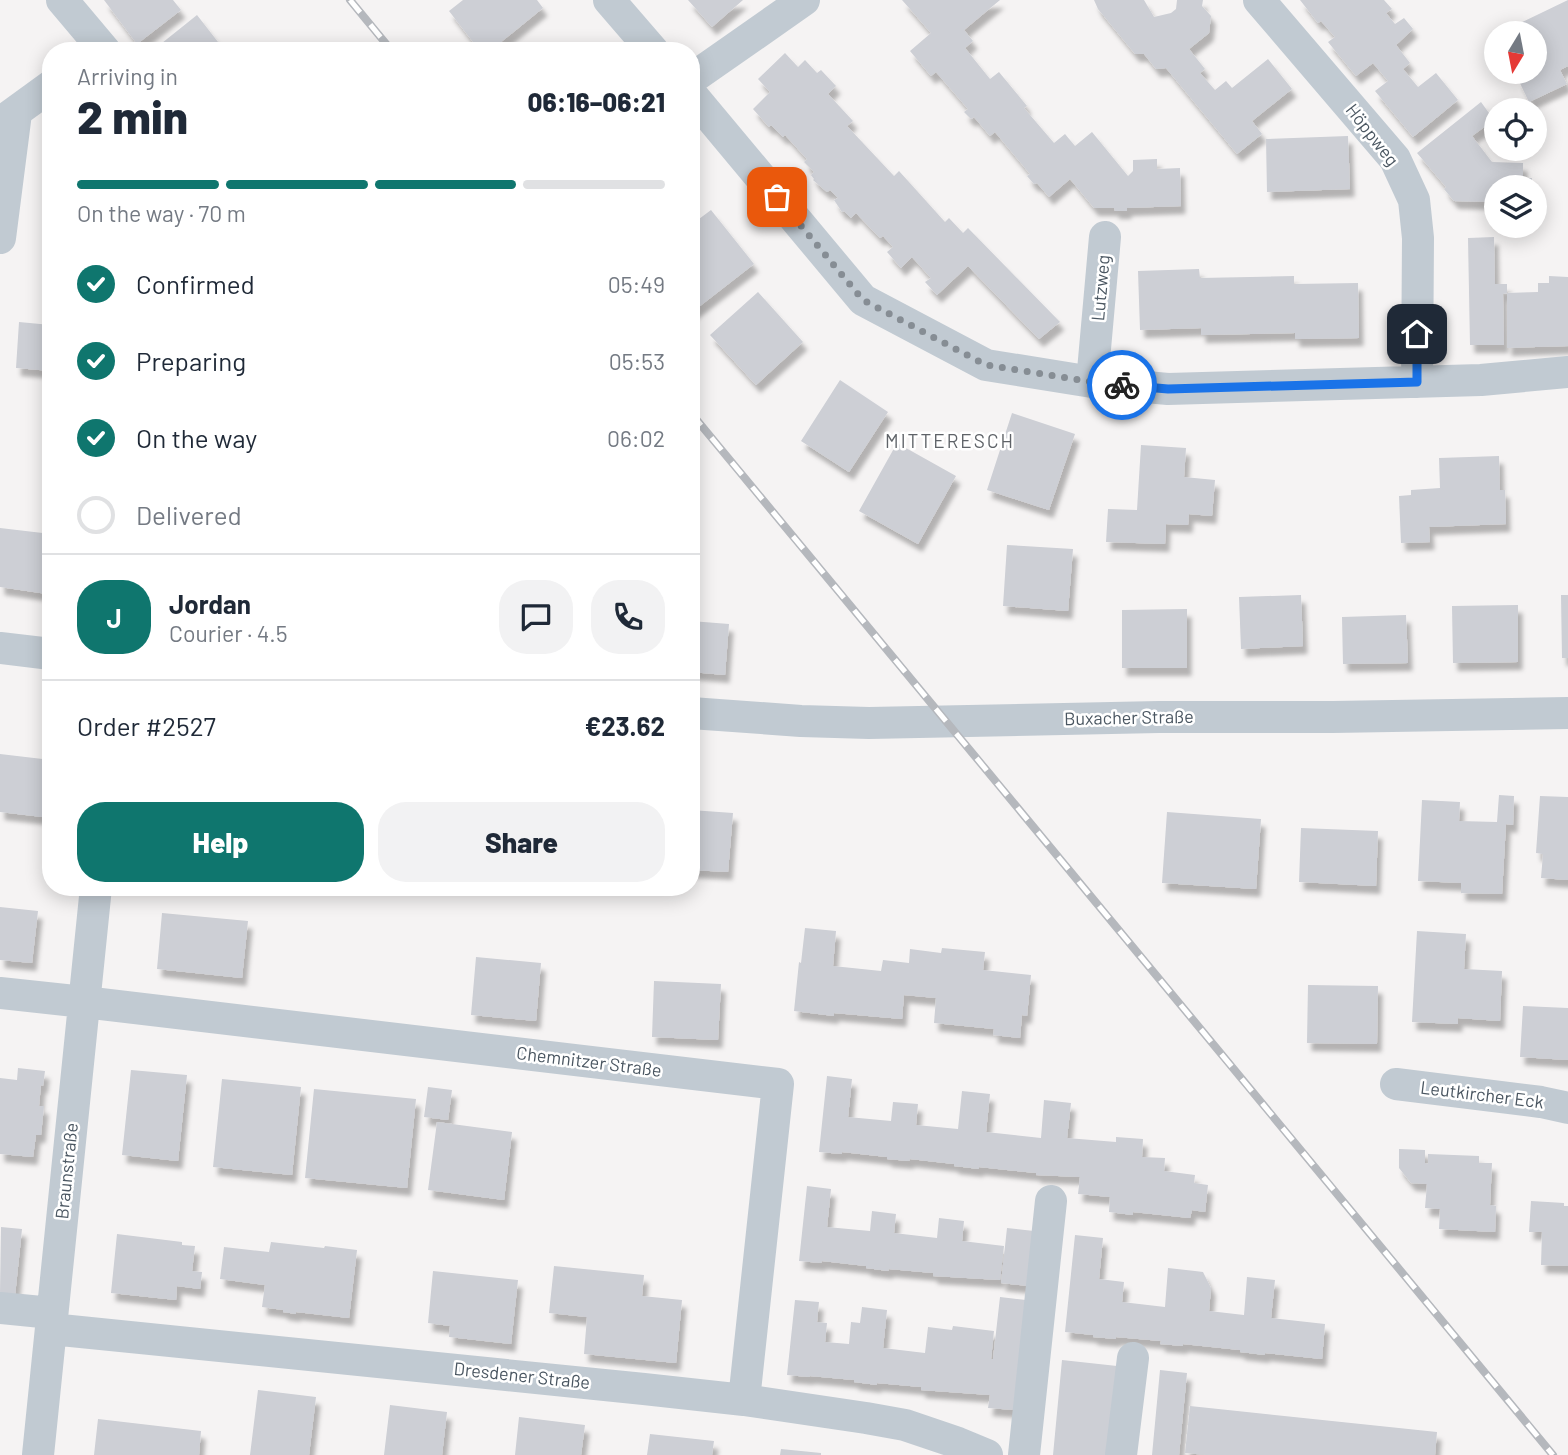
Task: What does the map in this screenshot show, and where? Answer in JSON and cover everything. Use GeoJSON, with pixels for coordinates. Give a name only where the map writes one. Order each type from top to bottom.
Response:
{"type":"FeatureCollection","features":[{"type":"Feature","properties":{"kind":"street"},"geometry":{"type":"LineString","coordinates":[[62,0],[95,42]]}},
{"type":"Feature","properties":{"kind":"street"},"geometry":{"type":"LineString","coordinates":[[609,0],[645,42]]}},
{"type":"Feature","properties":{"kind":"street"},"geometry":{"type":"LineString","coordinates":[[700,73],[804,0]]}},
{"type":"Feature","properties":{"kind":"street","name":"Höppweg"},"geometry":{"type":"LineString","coordinates":[[1259,0],[1395,159],[1414,200],[1418,238],[1417,382]]}},
{"type":"Feature","properties":{"kind":"street"},"geometry":{"type":"LineString","coordinates":[[0,238],[8,118],[42,93]]}},
{"type":"Feature","properties":{"kind":"street"},"geometry":{"type":"LineString","coordinates":[[700,105],[863,300],[986,365],[1092,382],[1168,389],[1481,380],[1568,372]]}},
{"type":"Feature","properties":{"kind":"street","name":"Lutzweg"},"geometry":{"type":"LineString","coordinates":[[1092,382],[1105,237]]}},
{"type":"Feature","properties":{"kind":"street"},"geometry":{"type":"LineString","coordinates":[[0,648],[42,653]]}},
{"type":"Feature","properties":{"kind":"street","name":"Buxacher Straße"},"geometry":{"type":"LineString","coordinates":[[700,714],[869,723],[1159,716],[1320,717],[1568,713]]}},
{"type":"Feature","properties":{"kind":"street","name":"Braunstraße"},"geometry":{"type":"LineString","coordinates":[[38,1455],[95,896]]}},
{"type":"Feature","properties":{"kind":"street"},"geometry":{"type":"LineString","coordinates":[[0,993],[84,1002]]}},
{"type":"Feature","properties":{"kind":"street","name":"Chemnitzer Straße"},"geometry":{"type":"LineString","coordinates":[[84,1002],[778,1084],[744,1401]]}},
{"type":"Feature","properties":{"kind":"street","name":"Leutkircher Eck"},"geometry":{"type":"LineString","coordinates":[[1396,1084],[1541,1102],[1568,1108]]}},
{"type":"Feature","properties":{"kind":"street"},"geometry":{"type":"LineString","coordinates":[[1024,1455],[1051,1201]]}},
{"type":"Feature","properties":{"kind":"street","name":"Dresdener Straße"},"geometry":{"type":"LineString","coordinates":[[0,1308],[52,1321],[644,1389],[866,1418],[905,1425],[986,1455]]}},
{"type":"Feature","properties":{"kind":"street"},"geometry":{"type":"LineString","coordinates":[[1121,1455],[1133,1358]]}},
{"type":"Feature","properties":{"kind":"building"},"geometry":{"type":"Polygon","coordinates":[[[104,0],[173,0],[181,10],[140,42],[136,42],[104,0]]]}},
{"type":"Feature","properties":{"kind":"building"},"geometry":{"type":"Polygon","coordinates":[[[463,0],[537,0],[543,8],[501,42],[473,42],[449,11],[463,0]]]}},
{"type":"Feature","properties":{"kind":"building"},"geometry":{"type":"Polygon","coordinates":[[[688,0],[743,0],[712,27],[688,0]]]}},
{"type":"Feature","properties":{"kind":"building"},"geometry":{"type":"Polygon","coordinates":[[[902,0],[1000,0],[964,30],[973,41],[965,48],[990,79],[999,72],[1027,106],[1024,108],[1054,143],[1065,134],[1075,146],[1092,132],[1128,176],[1133,171],[1133,160],[1157,159],[1157,169],[1180,168],[1181,206],[1127,208],[1127,211],[1094,208],[1070,179],[1049,197],[1027,176],[1030,174],[995,132],[990,136],[974,117],[971,119],[964,112],[968,109],[936,72],[931,76],[910,51],[931,33],[902,0]]]}},
{"type":"Feature","properties":{"kind":"building"},"geometry":{"type":"Polygon","coordinates":[[[1094,0],[1144,0],[1154,17],[1171,13],[1176,9],[1177,0],[1203,0],[1202,6],[1211,16],[1209,33],[1189,49],[1205,69],[1200,73],[1215,90],[1226,81],[1232,88],[1268,59],[1292,89],[1252,121],[1262,134],[1237,154],[1166,68],[1156,69],[1144,54],[1135,54],[1098,9],[1094,0]]]}},
{"type":"Feature","properties":{"kind":"building"},"geometry":{"type":"Polygon","coordinates":[[[1300,0],[1384,0],[1392,9],[1386,13],[1395,24],[1404,18],[1413,29],[1396,45],[1410,63],[1403,69],[1418,87],[1436,73],[1458,100],[1413,137],[1375,91],[1388,81],[1373,63],[1356,76],[1328,42],[1335,37],[1321,21],[1318,23],[1300,0]]]}},
{"type":"Feature","properties":{"kind":"building"},"geometry":{"type":"Polygon","coordinates":[[[1568,0],[1568,66],[1560,70],[1567,84],[1537,98],[1527,98],[1520,84],[1547,84],[1547,21],[1524,21],[1568,0]]]}},
{"type":"Feature","properties":{"kind":"building"},"geometry":{"type":"Polygon","coordinates":[[[197,15],[218,42],[163,42],[197,15]]]}},
{"type":"Feature","properties":{"kind":"building"},"geometry":{"type":"Polygon","coordinates":[[[785,53],[798,67],[805,60],[817,73],[821,70],[836,86],[828,94],[853,121],[847,126],[894,176],[899,171],[945,222],[949,218],[963,233],[968,228],[1060,322],[1039,339],[968,266],[937,295],[925,282],[931,278],[912,257],[901,268],[887,252],[893,247],[883,236],[880,238],[856,213],[851,218],[842,212],[834,200],[838,198],[813,180],[811,175],[814,172],[804,162],[807,159],[785,135],[783,137],[771,125],[769,127],[753,109],[770,92],[758,79],[785,53]]]}},
{"type":"Feature","properties":{"kind":"building"},"geometry":{"type":"Polygon","coordinates":[[[1481,102],[1484,106],[1484,127],[1472,136],[1484,152],[1484,161],[1523,163],[1523,175],[1484,175],[1484,202],[1454,201],[1444,189],[1446,187],[1417,153],[1481,102]]]}},
{"type":"Feature","properties":{"kind":"building"},"geometry":{"type":"Polygon","coordinates":[[[1348,136],[1350,189],[1267,192],[1266,139],[1348,136]]]}},
{"type":"Feature","properties":{"kind":"building"},"geometry":{"type":"Polygon","coordinates":[[[711,210],[754,264],[700,306],[700,218],[711,210]]]}},
{"type":"Feature","properties":{"kind":"building"},"geometry":{"type":"Polygon","coordinates":[[[1468,238],[1494,238],[1495,284],[1507,284],[1507,293],[1503,294],[1504,345],[1470,345],[1468,238]]]}},
{"type":"Feature","properties":{"kind":"building"},"geometry":{"type":"Polygon","coordinates":[[[1199,269],[1200,278],[1294,276],[1294,284],[1358,283],[1359,338],[1295,339],[1295,333],[1201,335],[1201,328],[1140,330],[1138,271],[1199,269]]]}},
{"type":"Feature","properties":{"kind":"building"},"geometry":{"type":"Polygon","coordinates":[[[1549,276],[1568,277],[1568,346],[1507,348],[1507,293],[1538,292],[1538,283],[1549,283],[1549,276]]]}},
{"type":"Feature","properties":{"kind":"building"},"geometry":{"type":"Polygon","coordinates":[[[758,292],[803,342],[756,385],[710,335],[758,292]]]}},
{"type":"Feature","properties":{"kind":"building"},"geometry":{"type":"Polygon","coordinates":[[[19,322],[42,324],[42,370],[16,368],[19,322]]]}},
{"type":"Feature","properties":{"kind":"building"},"geometry":{"type":"Polygon","coordinates":[[[840,380],[888,412],[849,472],[801,441],[840,380]]]}},
{"type":"Feature","properties":{"kind":"building"},"geometry":{"type":"Polygon","coordinates":[[[1012,413],[1075,434],[1049,510],[987,490],[1012,413]]]}},
{"type":"Feature","properties":{"kind":"building"},"geometry":{"type":"Polygon","coordinates":[[[897,443],[956,476],[918,544],[859,511],[897,443]]]}},
{"type":"Feature","properties":{"kind":"building"},"geometry":{"type":"Polygon","coordinates":[[[1141,445],[1186,448],[1184,477],[1215,480],[1212,516],[1189,514],[1188,525],[1166,524],[1165,544],[1106,542],[1108,509],[1137,510],[1141,445]]]}},
{"type":"Feature","properties":{"kind":"building"},"geometry":{"type":"Polygon","coordinates":[[[1499,456],[1500,490],[1505,490],[1506,524],[1429,527],[1430,542],[1401,543],[1399,496],[1411,495],[1411,490],[1440,488],[1439,458],[1499,456]]]}},
{"type":"Feature","properties":{"kind":"building"},"geometry":{"type":"Polygon","coordinates":[[[0,528],[42,533],[42,593],[0,587],[0,528]]]}},
{"type":"Feature","properties":{"kind":"building"},"geometry":{"type":"Polygon","coordinates":[[[1007,545],[1073,549],[1068,611],[1003,606],[1007,545]]]}},
{"type":"Feature","properties":{"kind":"building"},"geometry":{"type":"Polygon","coordinates":[[[1301,595],[1303,646],[1241,649],[1239,597],[1301,595]]]}},
{"type":"Feature","properties":{"kind":"building"},"geometry":{"type":"Polygon","coordinates":[[[1561,595],[1568,595],[1568,658],[1562,658],[1561,595]]]}},
{"type":"Feature","properties":{"kind":"building"},"geometry":{"type":"Polygon","coordinates":[[[1518,605],[1518,662],[1453,663],[1452,606],[1518,605]]]}},
{"type":"Feature","properties":{"kind":"building"},"geometry":{"type":"Polygon","coordinates":[[[1187,609],[1187,668],[1122,668],[1122,610],[1187,609]]]}},
{"type":"Feature","properties":{"kind":"building"},"geometry":{"type":"Polygon","coordinates":[[[1406,615],[1408,663],[1343,664],[1342,617],[1406,615]]]}},
{"type":"Feature","properties":{"kind":"building"},"geometry":{"type":"Polygon","coordinates":[[[700,622],[729,624],[725,675],[700,673],[700,622]]]}},
{"type":"Feature","properties":{"kind":"building"},"geometry":{"type":"Polygon","coordinates":[[[0,754],[42,759],[42,817],[0,812],[0,754]]]}},
{"type":"Feature","properties":{"kind":"building"},"geometry":{"type":"Polygon","coordinates":[[[1499,795],[1514,796],[1513,825],[1506,824],[1502,894],[1461,893],[1461,883],[1418,881],[1422,800],[1460,802],[1459,821],[1497,822],[1499,795]]]}},
{"type":"Feature","properties":{"kind":"building"},"geometry":{"type":"Polygon","coordinates":[[[1540,796],[1568,797],[1568,880],[1541,878],[1543,854],[1536,853],[1540,796]]]}},
{"type":"Feature","properties":{"kind":"building"},"geometry":{"type":"Polygon","coordinates":[[[700,811],[733,813],[728,872],[700,870],[700,811]]]}},
{"type":"Feature","properties":{"kind":"building"},"geometry":{"type":"Polygon","coordinates":[[[1167,812],[1261,819],[1256,889],[1162,883],[1167,812]]]}},
{"type":"Feature","properties":{"kind":"building"},"geometry":{"type":"Polygon","coordinates":[[[1301,828],[1378,831],[1376,886],[1299,882],[1301,828]]]}},
{"type":"Feature","properties":{"kind":"building"},"geometry":{"type":"Polygon","coordinates":[[[0,907],[38,911],[32,963],[0,960],[0,907]]]}},
{"type":"Feature","properties":{"kind":"building"},"geometry":{"type":"Polygon","coordinates":[[[162,913],[248,921],[242,978],[157,969],[162,913]]]}},
{"type":"Feature","properties":{"kind":"building"},"geometry":{"type":"Polygon","coordinates":[[[805,928],[836,931],[833,966],[881,971],[883,960],[909,963],[910,949],[941,953],[942,948],[985,952],[983,970],[1031,975],[1027,1016],[1022,1015],[1020,1038],[993,1035],[994,1029],[934,1023],[936,998],[904,995],[902,1019],[794,1011],[805,928]]]}},
{"type":"Feature","properties":{"kind":"building"},"geometry":{"type":"Polygon","coordinates":[[[1417,931],[1466,934],[1464,969],[1502,971],[1500,1021],[1458,1018],[1458,1024],[1412,1022],[1417,931]]]}},
{"type":"Feature","properties":{"kind":"building"},"geometry":{"type":"Polygon","coordinates":[[[476,957],[541,963],[536,1021],[471,1015],[476,957]]]}},
{"type":"Feature","properties":{"kind":"building"},"geometry":{"type":"Polygon","coordinates":[[[654,981],[721,984],[718,1040],[652,1037],[654,981]]]}},
{"type":"Feature","properties":{"kind":"building"},"geometry":{"type":"Polygon","coordinates":[[[1308,985],[1378,986],[1377,1044],[1307,1043],[1308,985]]]}},
{"type":"Feature","properties":{"kind":"building"},"geometry":{"type":"Polygon","coordinates":[[[1523,1006],[1568,1008],[1568,1060],[1520,1057],[1523,1006]]]}},
{"type":"Feature","properties":{"kind":"building"},"geometry":{"type":"Polygon","coordinates":[[[18,1068],[45,1071],[39,1106],[44,1106],[41,1135],[36,1135],[33,1157],[0,1154],[0,1078],[17,1080],[18,1068]]]}},
{"type":"Feature","properties":{"kind":"building"},"geometry":{"type":"Polygon","coordinates":[[[131,1070],[187,1075],[178,1161],[122,1155],[131,1070]]]}},
{"type":"Feature","properties":{"kind":"building"},"geometry":{"type":"Polygon","coordinates":[[[827,1076],[852,1079],[848,1117],[891,1121],[893,1102],[918,1104],[916,1125],[958,1129],[962,1091],[990,1094],[986,1132],[1041,1138],[1044,1100],[1071,1103],[1067,1138],[1116,1142],[1116,1137],[1143,1139],[1142,1157],[1165,1158],[1164,1171],[1195,1175],[1194,1183],[1208,1185],[1205,1212],[1192,1210],[1190,1218],[1109,1212],[1110,1197],[1078,1194],[1080,1177],[1036,1175],[910,1159],[819,1152],[827,1076]]]}},
{"type":"Feature","properties":{"kind":"building"},"geometry":{"type":"Polygon","coordinates":[[[222,1079],[301,1087],[292,1175],[213,1167],[222,1079]]]}},
{"type":"Feature","properties":{"kind":"building"},"geometry":{"type":"Polygon","coordinates":[[[428,1087],[452,1090],[448,1120],[424,1117],[428,1087]]]}},
{"type":"Feature","properties":{"kind":"building"},"geometry":{"type":"Polygon","coordinates":[[[314,1089],[416,1099],[407,1188],[305,1178],[314,1089]]]}},
{"type":"Feature","properties":{"kind":"building"},"geometry":{"type":"Polygon","coordinates":[[[437,1122],[512,1132],[504,1200],[428,1190],[437,1122]]]}},
{"type":"Feature","properties":{"kind":"building"},"geometry":{"type":"Polygon","coordinates":[[[1399,1149],[1425,1150],[1425,1163],[1428,1164],[1428,1154],[1479,1156],[1479,1163],[1492,1163],[1490,1205],[1496,1206],[1495,1232],[1439,1229],[1440,1209],[1425,1208],[1427,1184],[1411,1183],[1399,1168],[1399,1149]]]}},
{"type":"Feature","properties":{"kind":"building"},"geometry":{"type":"Polygon","coordinates":[[[807,1186],[831,1189],[827,1227],[870,1231],[872,1211],[896,1214],[894,1233],[937,1238],[939,1218],[964,1221],[962,1241],[1004,1246],[1000,1280],[933,1276],[933,1273],[799,1261],[807,1186]]]}},
{"type":"Feature","properties":{"kind":"building"},"geometry":{"type":"Polygon","coordinates":[[[1531,1201],[1564,1203],[1564,1206],[1568,1206],[1568,1266],[1541,1265],[1542,1232],[1529,1232],[1531,1201]]]}},
{"type":"Feature","properties":{"kind":"building"},"geometry":{"type":"Polygon","coordinates":[[[1,1227],[22,1229],[15,1296],[0,1294],[1,1227]]]}},
{"type":"Feature","properties":{"kind":"building"},"geometry":{"type":"Polygon","coordinates":[[[1007,1228],[1034,1231],[1028,1286],[1001,1283],[1007,1228]]]}},
{"type":"Feature","properties":{"kind":"building"},"geometry":{"type":"Polygon","coordinates":[[[117,1234],[195,1246],[192,1271],[202,1272],[200,1289],[177,1286],[176,1300],[111,1293],[117,1234]]]}},
{"type":"Feature","properties":{"kind":"building"},"geometry":{"type":"Polygon","coordinates":[[[1075,1235],[1103,1238],[1099,1279],[1124,1282],[1122,1302],[1165,1307],[1168,1268],[1203,1272],[1211,1288],[1209,1311],[1244,1315],[1247,1277],[1275,1280],[1271,1318],[1325,1324],[1322,1359],[1065,1332],[1075,1235]]]}},
{"type":"Feature","properties":{"kind":"building"},"geometry":{"type":"Polygon","coordinates":[[[271,1242],[357,1250],[349,1318],[296,1314],[262,1307],[265,1285],[220,1279],[224,1247],[269,1252],[271,1242]]]}},
{"type":"Feature","properties":{"kind":"building"},"geometry":{"type":"Polygon","coordinates":[[[554,1266],[644,1275],[642,1296],[682,1300],[676,1363],[584,1354],[587,1317],[549,1313],[554,1266]]]}},
{"type":"Feature","properties":{"kind":"building"},"geometry":{"type":"Polygon","coordinates":[[[433,1271],[518,1280],[511,1344],[449,1337],[450,1326],[428,1323],[433,1271]]]}},
{"type":"Feature","properties":{"kind":"building"},"geometry":{"type":"Polygon","coordinates":[[[1000,1297],[1026,1300],[1015,1410],[988,1408],[990,1395],[787,1375],[795,1300],[819,1302],[817,1322],[827,1323],[825,1342],[849,1344],[851,1322],[860,1323],[862,1307],[887,1310],[883,1348],[925,1353],[928,1327],[952,1330],[953,1326],[994,1331],[993,1359],[1000,1297]]]}},
{"type":"Feature","properties":{"kind":"building"},"geometry":{"type":"Polygon","coordinates":[[[1062,1360],[1117,1366],[1108,1455],[1053,1455],[1062,1360]]]}},
{"type":"Feature","properties":{"kind":"building"},"geometry":{"type":"Polygon","coordinates":[[[1160,1370],[1187,1373],[1179,1455],[1152,1455],[1160,1370]]]}},
{"type":"Feature","properties":{"kind":"building"},"geometry":{"type":"Polygon","coordinates":[[[258,1390],[316,1397],[309,1455],[250,1455],[258,1390]]]}},
{"type":"Feature","properties":{"kind":"building"},"geometry":{"type":"Polygon","coordinates":[[[390,1405],[447,1412],[442,1455],[384,1455],[390,1405]]]}},
{"type":"Feature","properties":{"kind":"building"},"geometry":{"type":"Polygon","coordinates":[[[1190,1406],[1437,1432],[1435,1455],[1185,1453],[1190,1406]]]}},
{"type":"Feature","properties":{"kind":"building"},"geometry":{"type":"Polygon","coordinates":[[[519,1417],[585,1425],[581,1455],[515,1455],[519,1417]]]}},
{"type":"Feature","properties":{"kind":"building"},"geometry":{"type":"Polygon","coordinates":[[[98,1419],[201,1431],[199,1455],[94,1455],[98,1419]]]}},
{"type":"Feature","properties":{"kind":"building"},"geometry":{"type":"Polygon","coordinates":[[[650,1434],[714,1441],[712,1455],[647,1455],[650,1434]]]}},
{"type":"Feature","properties":{"kind":"building"},"geometry":{"type":"Polygon","coordinates":[[[781,1449],[821,1453],[821,1455],[780,1455],[781,1449]]]}},
{"type":"Feature","properties":{"kind":"railway"},"geometry":{"type":"LineString","coordinates":[[350,0],[385,42]]}},
{"type":"Feature","properties":{"kind":"railway"},"geometry":{"type":"LineString","coordinates":[[700,424],[1553,1455]]}},
{"type":"Feature","properties":{"kind":"way so far"},"geometry":{"type":"LineString","coordinates":[[777,197],[863,300],[986,365],[1122,385]]}},
{"type":"Feature","properties":{"kind":"district","name":"MITTERESCH"},"geometry":{"type":"Point","coordinates":[950,441]}},
{"type":"Feature","properties":{"kind":"route"},"geometry":{"type":"LineString","coordinates":[[1122,385],[1168,389],[1417,382],[1417,334]]}}]}
